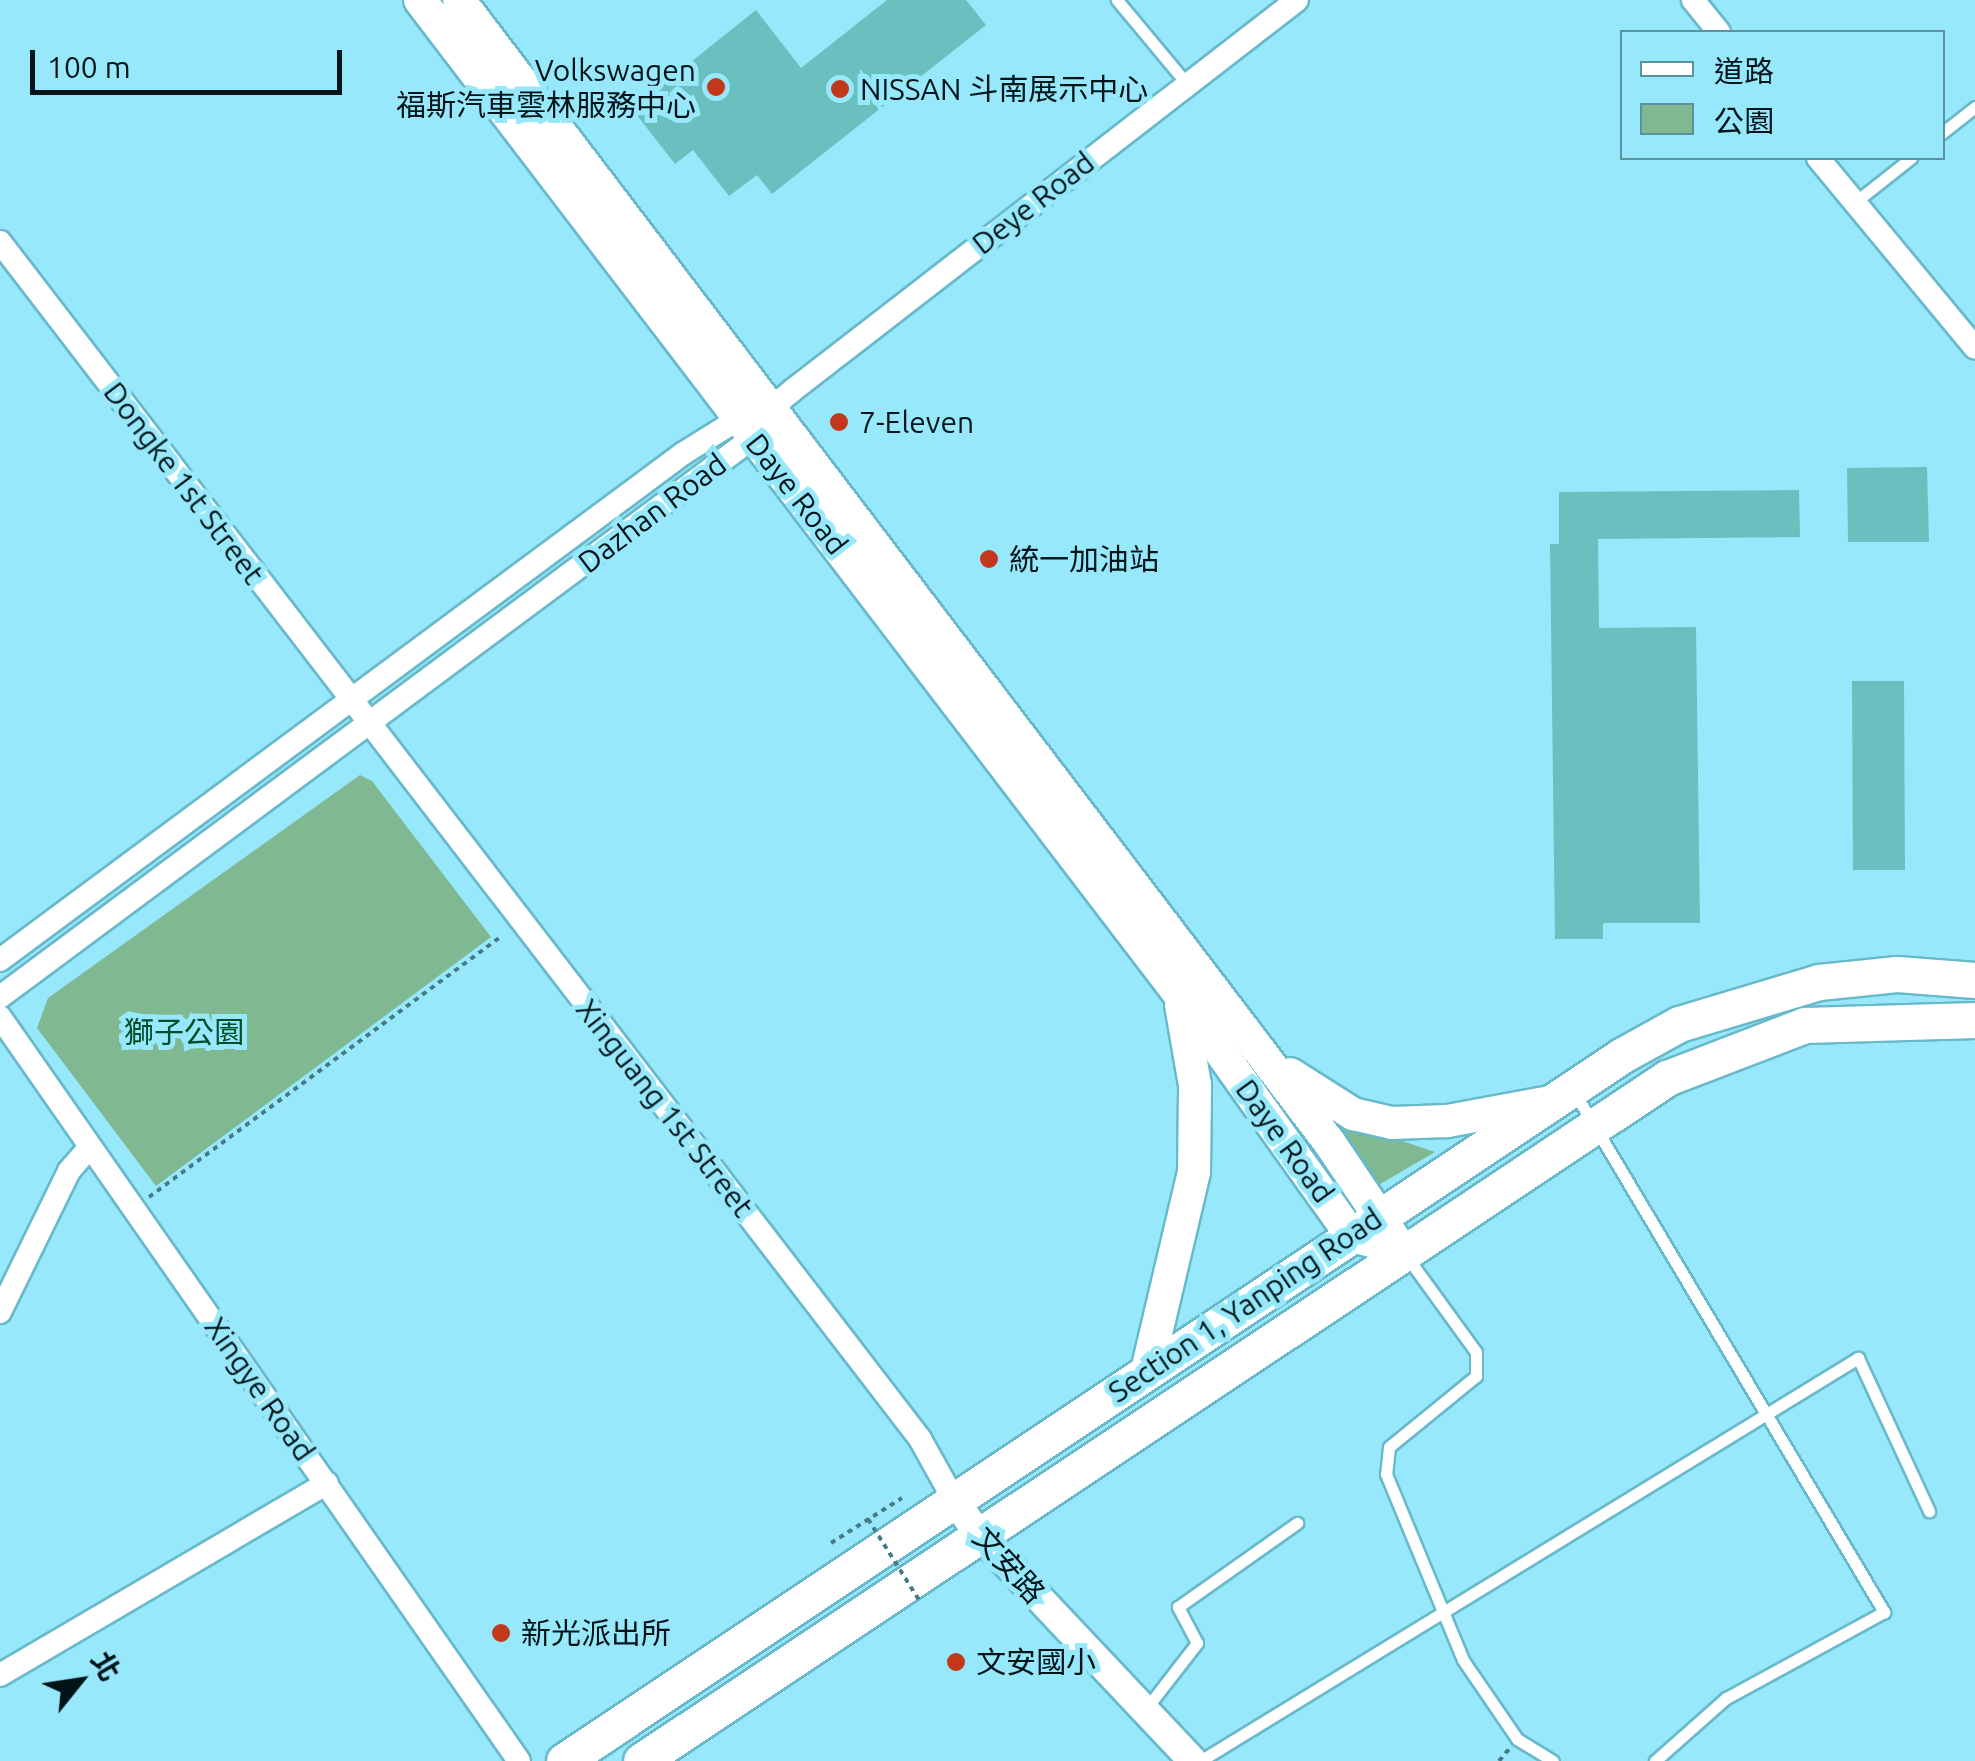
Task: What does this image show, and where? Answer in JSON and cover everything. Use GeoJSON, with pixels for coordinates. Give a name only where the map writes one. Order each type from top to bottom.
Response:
{"type":"FeatureCollection","features":[{"type":"Feature","properties":{"kind":"main road","name":"Daye Road"},"geometry":{"type":"LineString","coordinates":[[420,0],[536,124],[771,408],[888,588],[1094,860],[1250,1043],[1366,1226]]}},
{"type":"Feature","properties":{"kind":"main road","name":"Daye Road"},"geometry":{"type":"LineString","coordinates":[[459,0],[536,124],[745,426],[888,588]]}},
{"type":"Feature","properties":{"kind":"main road","name":"Daye Road"},"geometry":{"type":"LineString","coordinates":[[1094,860],[1180,995],[1366,1226],[1401,1249]]}},
{"type":"Feature","properties":{"kind":"main road","name":"Section 1, Yanping Road"},"geometry":{"type":"LineString","coordinates":[[564,1761],[1558,1095],[1679,1024],[1777,992],[1897,974],[1975,980]]}},
{"type":"Feature","properties":{"kind":"main road"},"geometry":{"type":"LineString","coordinates":[[1777,992],[1786,1031]]}},
{"type":"Feature","properties":{"kind":"main road"},"geometry":{"type":"LineString","coordinates":[[1147,1371],[1194,1172],[1195,1085],[1180,995]]}},
{"type":"Feature","properties":{"kind":"main road","name":"Section 1, Yanping Road"},"geometry":{"type":"LineString","coordinates":[[640,1761],[1401,1249],[1592,1122],[1667,1078],[1786,1031],[1861,1019],[1975,1020]]}},
{"type":"Feature","properties":{"kind":"main road"},"geometry":{"type":"LineString","coordinates":[[1250,1043],[1322,1098],[1392,1123],[1447,1121],[1558,1095]]}},
{"type":"Feature","properties":{"kind":"street","name":"Deye Road"},"geometry":{"type":"LineString","coordinates":[[771,408],[1297,0]]}},
{"type":"Feature","properties":{"kind":"street"},"geometry":{"type":"LineString","coordinates":[[1694,0],[1717,30]]}},
{"type":"Feature","properties":{"kind":"street"},"geometry":{"type":"LineString","coordinates":[[1820,160],[1975,348]]}},
{"type":"Feature","properties":{"kind":"street","name":"Dongke 1st Street"},"geometry":{"type":"LineString","coordinates":[[0,242],[369,724]]}},
{"type":"Feature","properties":{"kind":"street","name":"Dazhan Road"},"geometry":{"type":"LineString","coordinates":[[0,960],[349,699],[771,408]]}},
{"type":"Feature","properties":{"kind":"street","name":"Dazhan Road"},"geometry":{"type":"LineString","coordinates":[[0,996],[369,724],[745,426]]}},
{"type":"Feature","properties":{"kind":"street","name":"Xinguang 1st Street"},"geometry":{"type":"LineString","coordinates":[[369,724],[920,1439],[953,1498]]}},
{"type":"Feature","properties":{"kind":"street","name":"Xingye Road"},"geometry":{"type":"LineString","coordinates":[[0,1017],[519,1761]]}},
{"type":"Feature","properties":{"kind":"street"},"geometry":{"type":"LineString","coordinates":[[0,1312],[69,1171],[89,1148]]}},
{"type":"Feature","properties":{"kind":"street"},"geometry":{"type":"LineString","coordinates":[[0,1674],[327,1483]]}},
{"type":"Feature","properties":{"kind":"street","name":"文安路"},"geometry":{"type":"LineString","coordinates":[[953,1498],[977,1532],[1192,1761]]}},
{"type":"Feature","properties":{"kind":"lane"},"geometry":{"type":"LineString","coordinates":[[1117,0],[1187,84]]}},
{"type":"Feature","properties":{"kind":"lane"},"geometry":{"type":"LineString","coordinates":[[1945,131],[1975,107]]}},
{"type":"Feature","properties":{"kind":"lane"},"geometry":{"type":"LineString","coordinates":[[1854,203],[1909,160]]}},
{"type":"Feature","properties":{"kind":"lane"},"geometry":{"type":"LineString","coordinates":[[1558,1095],[1592,1122],[1884,1612],[1726,1698],[1655,1761]]}},
{"type":"Feature","properties":{"kind":"lane"},"geometry":{"type":"LineString","coordinates":[[1401,1249],[1476,1352],[1476,1376],[1390,1448],[1386,1474],[1448,1612],[1463,1660],[1517,1739],[1553,1761]]}},
{"type":"Feature","properties":{"kind":"lane"},"geometry":{"type":"LineString","coordinates":[[1200,1761],[1769,1417],[1858,1358],[1929,1511]]}},
{"type":"Feature","properties":{"kind":"lane"},"geometry":{"type":"LineString","coordinates":[[1144,1712],[1197,1643],[1178,1607],[1297,1523]]}},
{"type":"Feature","properties":{"kind":"path"},"geometry":{"type":"LineString","coordinates":[[149,1197],[499,938]]}},
{"type":"Feature","properties":{"kind":"path"},"geometry":{"type":"LineString","coordinates":[[831,1543],[902,1498]]}},
{"type":"Feature","properties":{"kind":"path"},"geometry":{"type":"LineString","coordinates":[[868,1519],[919,1600]]}},
{"type":"Feature","properties":{"kind":"green space","name":"獅子公園"},"geometry":{"type":"Polygon","coordinates":[[[360,775],[372,781],[491,937],[156,1186],[37,1028],[48,998],[360,775]]]}},
{"type":"Feature","properties":{"kind":"green space"},"geometry":{"type":"Polygon","coordinates":[[[1323,1114],[1435,1152],[1375,1187],[1323,1114]]]}},
{"type":"Feature","properties":{"kind":"building","name":"NISSAN 斗南展示中心"},"geometry":{"type":"Polygon","coordinates":[[[887,0],[966,0],[986,25],[772,194],[757,175],[729,196],[693,150],[675,164],[632,109],[756,10],[801,68],[887,0]]]}},
{"type":"Feature","properties":{"kind":"building"},"geometry":{"type":"Polygon","coordinates":[[[1927,467],[1929,542],[1848,542],[1847,468],[1927,467]]]}},
{"type":"Feature","properties":{"kind":"building"},"geometry":{"type":"Polygon","coordinates":[[[1799,490],[1800,537],[1598,539],[1599,628],[1696,627],[1700,923],[1603,923],[1603,939],[1555,939],[1550,544],[1559,544],[1559,492],[1799,490]]]}},
{"type":"Feature","properties":{"kind":"building"},"geometry":{"type":"Polygon","coordinates":[[[1852,681],[1904,681],[1905,870],[1853,870],[1852,681]]]}},
{"type":"Feature","properties":{"kind":"place","name":"Volkswagen 福斯汽車雲林服務中心"},"geometry":{"type":"Point","coordinates":[716,87]}},
{"type":"Feature","properties":{"kind":"place","name":"NISSAN 斗南展示中心"},"geometry":{"type":"Point","coordinates":[840,89]}},
{"type":"Feature","properties":{"kind":"place","name":"7-Eleven"},"geometry":{"type":"Point","coordinates":[839,422]}},
{"type":"Feature","properties":{"kind":"place","name":"統一加油站"},"geometry":{"type":"Point","coordinates":[989,559]}},
{"type":"Feature","properties":{"kind":"place","name":"新光派出所"},"geometry":{"type":"Point","coordinates":[501,1633]}},
{"type":"Feature","properties":{"kind":"place","name":"文安國小"},"geometry":{"type":"Point","coordinates":[956,1662]}}]}
